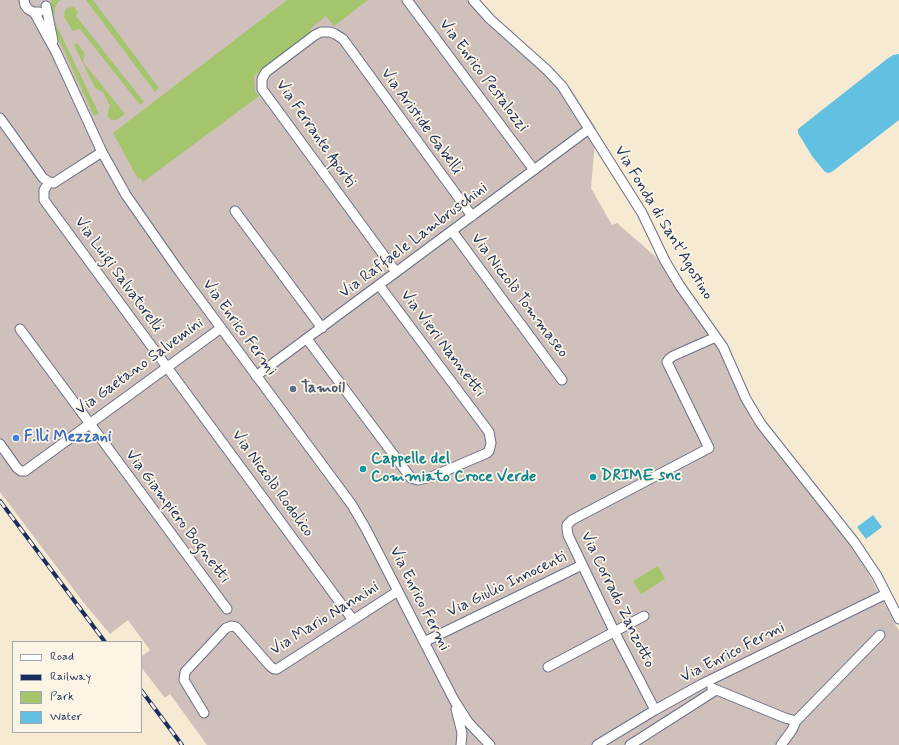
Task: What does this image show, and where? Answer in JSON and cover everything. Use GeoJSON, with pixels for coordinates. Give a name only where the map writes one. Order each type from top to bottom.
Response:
{"type":"FeatureCollection","features":[{"type":"Feature","properties":{"kind":"street"},"geometry":{"type":"LineString","coordinates":[[24,0],[27,8],[34,12],[56,52]]}},
{"type":"Feature","properties":{"kind":"street","name":"Via Enrico Pestalozzi"},"geometry":{"type":"LineString","coordinates":[[407,0],[534,170]]}},
{"type":"Feature","properties":{"kind":"street","name":"Via Fonda di Sant'Agostino"},"geometry":{"type":"LineString","coordinates":[[473,0],[493,22],[557,80],[642,213],[665,261],[676,280],[729,358],[746,399],[761,424],[855,543],[877,576],[899,618]]}},
{"type":"Feature","properties":{"kind":"street"},"geometry":{"type":"LineString","coordinates":[[34,12],[41,11],[47,2]]}},
{"type":"Feature","properties":{"kind":"street"},"geometry":{"type":"LineString","coordinates":[[47,2],[56,52]]}},
{"type":"Feature","properties":{"kind":"street","name":"Via Ferrante Aporti"},"geometry":{"type":"LineString","coordinates":[[347,45],[335,34],[325,32],[318,33],[266,72],[262,79],[262,89],[396,272]]}},
{"type":"Feature","properties":{"kind":"street","name":"Via Aristide Gabelli"},"geometry":{"type":"LineString","coordinates":[[347,45],[472,216]]}},
{"type":"Feature","properties":{"kind":"street","name":"Via Enrico Fermi"},"geometry":{"type":"LineString","coordinates":[[56,52],[102,152],[126,195],[221,328],[352,505],[366,529],[454,700]]}},
{"type":"Feature","properties":{"kind":"street"},"geometry":{"type":"LineString","coordinates":[[0,118],[43,178],[49,182],[54,183],[102,152]]}},
{"type":"Feature","properties":{"kind":"street","name":"Via Raffaele Lambruschini"},"geometry":{"type":"LineString","coordinates":[[256,376],[589,130]]}},
{"type":"Feature","properties":{"kind":"street","name":"Via Luigi Salvatorelli"},"geometry":{"type":"LineString","coordinates":[[49,182],[44,190],[44,200],[167,366]]}},
{"type":"Feature","properties":{"kind":"street"},"geometry":{"type":"LineString","coordinates":[[235,211],[322,328]]}},
{"type":"Feature","properties":{"kind":"street","name":"Via Niccolò Tommaseo"},"geometry":{"type":"LineString","coordinates":[[452,231],[562,380]]}},
{"type":"Feature","properties":{"kind":"street","name":"Via Vieri Nannetti"},"geometry":{"type":"LineString","coordinates":[[306,339],[404,469],[414,479],[422,480],[431,477],[486,453],[491,447],[489,432],[379,285]]}},
{"type":"Feature","properties":{"kind":"street","name":"Via Gaetano Salvemini"},"geometry":{"type":"LineString","coordinates":[[0,444],[19,470],[26,470],[221,328]]}},
{"type":"Feature","properties":{"kind":"street","name":"Via Giampiero Bognetti"},"geometry":{"type":"LineString","coordinates":[[20,329],[227,609]]}},
{"type":"Feature","properties":{"kind":"street","name":"Via Corrado Zanzotto"},"geometry":{"type":"LineString","coordinates":[[655,710],[582,565],[567,531],[567,525],[569,522],[709,448],[667,362],[668,359],[673,356],[716,337]]}},
{"type":"Feature","properties":{"kind":"street","name":"Via Niccolò Rodolico"},"geometry":{"type":"LineString","coordinates":[[167,366],[353,620]]}},
{"type":"Feature","properties":{"kind":"street","name":"Via Giulio Innocenti"},"geometry":{"type":"LineString","coordinates":[[424,642],[582,565]]}},
{"type":"Feature","properties":{"kind":"street","name":"Via Mario Nannini"},"geometry":{"type":"LineString","coordinates":[[204,713],[184,680],[185,672],[226,628],[231,626],[236,627],[274,669],[398,591]]}},
{"type":"Feature","properties":{"kind":"street","name":"Via Enrico Fermi"},"geometry":{"type":"LineString","coordinates":[[597,745],[702,684],[886,594]]}},
{"type":"Feature","properties":{"kind":"street"},"geometry":{"type":"LineString","coordinates":[[548,667],[644,616]]}},
{"type":"Feature","properties":{"kind":"street"},"geometry":{"type":"LineString","coordinates":[[781,745],[792,730],[796,721],[880,634]]}},
{"type":"Feature","properties":{"kind":"street"},"geometry":{"type":"LineString","coordinates":[[702,684],[785,718],[796,721]]}},
{"type":"Feature","properties":{"kind":"street"},"geometry":{"type":"LineString","coordinates":[[630,745],[716,690]]}},
{"type":"Feature","properties":{"kind":"street"},"geometry":{"type":"LineString","coordinates":[[454,700],[462,729],[461,745]]}},
{"type":"Feature","properties":{"kind":"street"},"geometry":{"type":"LineString","coordinates":[[454,700],[468,722],[490,745]]}},
{"type":"Feature","properties":{"kind":"shaded area"},"geometry":{"type":"Polygon","coordinates":[[[0,0],[478,0],[569,86],[596,128],[591,188],[612,225],[617,223],[656,257],[719,351],[740,398],[756,426],[846,538],[866,569],[899,631],[899,745],[207,745],[170,694],[165,698],[142,668],[142,656],[150,650],[128,620],[110,634],[84,603],[0,492],[0,0]]]}},
{"type":"Feature","properties":{"kind":"green space"},"geometry":{"type":"Polygon","coordinates":[[[52,0],[61,0],[55,8],[55,22],[99,114],[94,116],[54,29],[50,6],[52,0]]]}},
{"type":"Feature","properties":{"kind":"green space"},"geometry":{"type":"Polygon","coordinates":[[[86,0],[93,0],[159,88],[155,92],[86,0]]]}},
{"type":"Feature","properties":{"kind":"green space"},"geometry":{"type":"Polygon","coordinates":[[[287,0],[368,0],[334,26],[326,16],[310,29],[312,32],[255,75],[255,91],[259,96],[143,182],[140,178],[138,179],[113,133],[287,0]]]}},
{"type":"Feature","properties":{"kind":"green space"},"geometry":{"type":"Polygon","coordinates":[[[74,7],[78,12],[76,16],[144,102],[140,105],[80,29],[73,31],[64,17],[65,10],[67,8],[74,7]]]}},
{"type":"Feature","properties":{"kind":"green space"},"geometry":{"type":"Polygon","coordinates":[[[77,43],[85,54],[83,62],[125,114],[116,120],[111,120],[107,115],[110,106],[103,92],[95,88],[74,45],[77,43]]]}},
{"type":"Feature","properties":{"kind":"green space"},"geometry":{"type":"Polygon","coordinates":[[[658,566],[665,579],[641,594],[633,581],[658,566]]]}},
{"type":"Feature","properties":{"kind":"water"},"geometry":{"type":"Polygon","coordinates":[[[899,54],[899,120],[833,171],[829,173],[825,172],[812,156],[798,133],[798,129],[887,59],[893,55],[899,54]]]}},
{"type":"Feature","properties":{"kind":"water"},"geometry":{"type":"Polygon","coordinates":[[[873,515],[882,527],[866,539],[857,527],[873,515]]]}},
{"type":"Feature","properties":{"kind":"railway"},"geometry":{"type":"LineString","coordinates":[[0,501],[104,641]]}},
{"type":"Feature","properties":{"kind":"railway"},"geometry":{"type":"LineString","coordinates":[[142,691],[182,745]]}},
{"type":"Feature","properties":{"kind":"place","name":"Tamoil"},"geometry":{"type":"Point","coordinates":[293,389]}},
{"type":"Feature","properties":{"kind":"place","name":"F.lli Mezzani"},"geometry":{"type":"Point","coordinates":[16,438]}},
{"type":"Feature","properties":{"kind":"place","name":"Cappelle del Commiato Croce Verde"},"geometry":{"type":"Point","coordinates":[363,469]}},
{"type":"Feature","properties":{"kind":"place","name":"DRIME snc"},"geometry":{"type":"Point","coordinates":[593,477]}}]}
